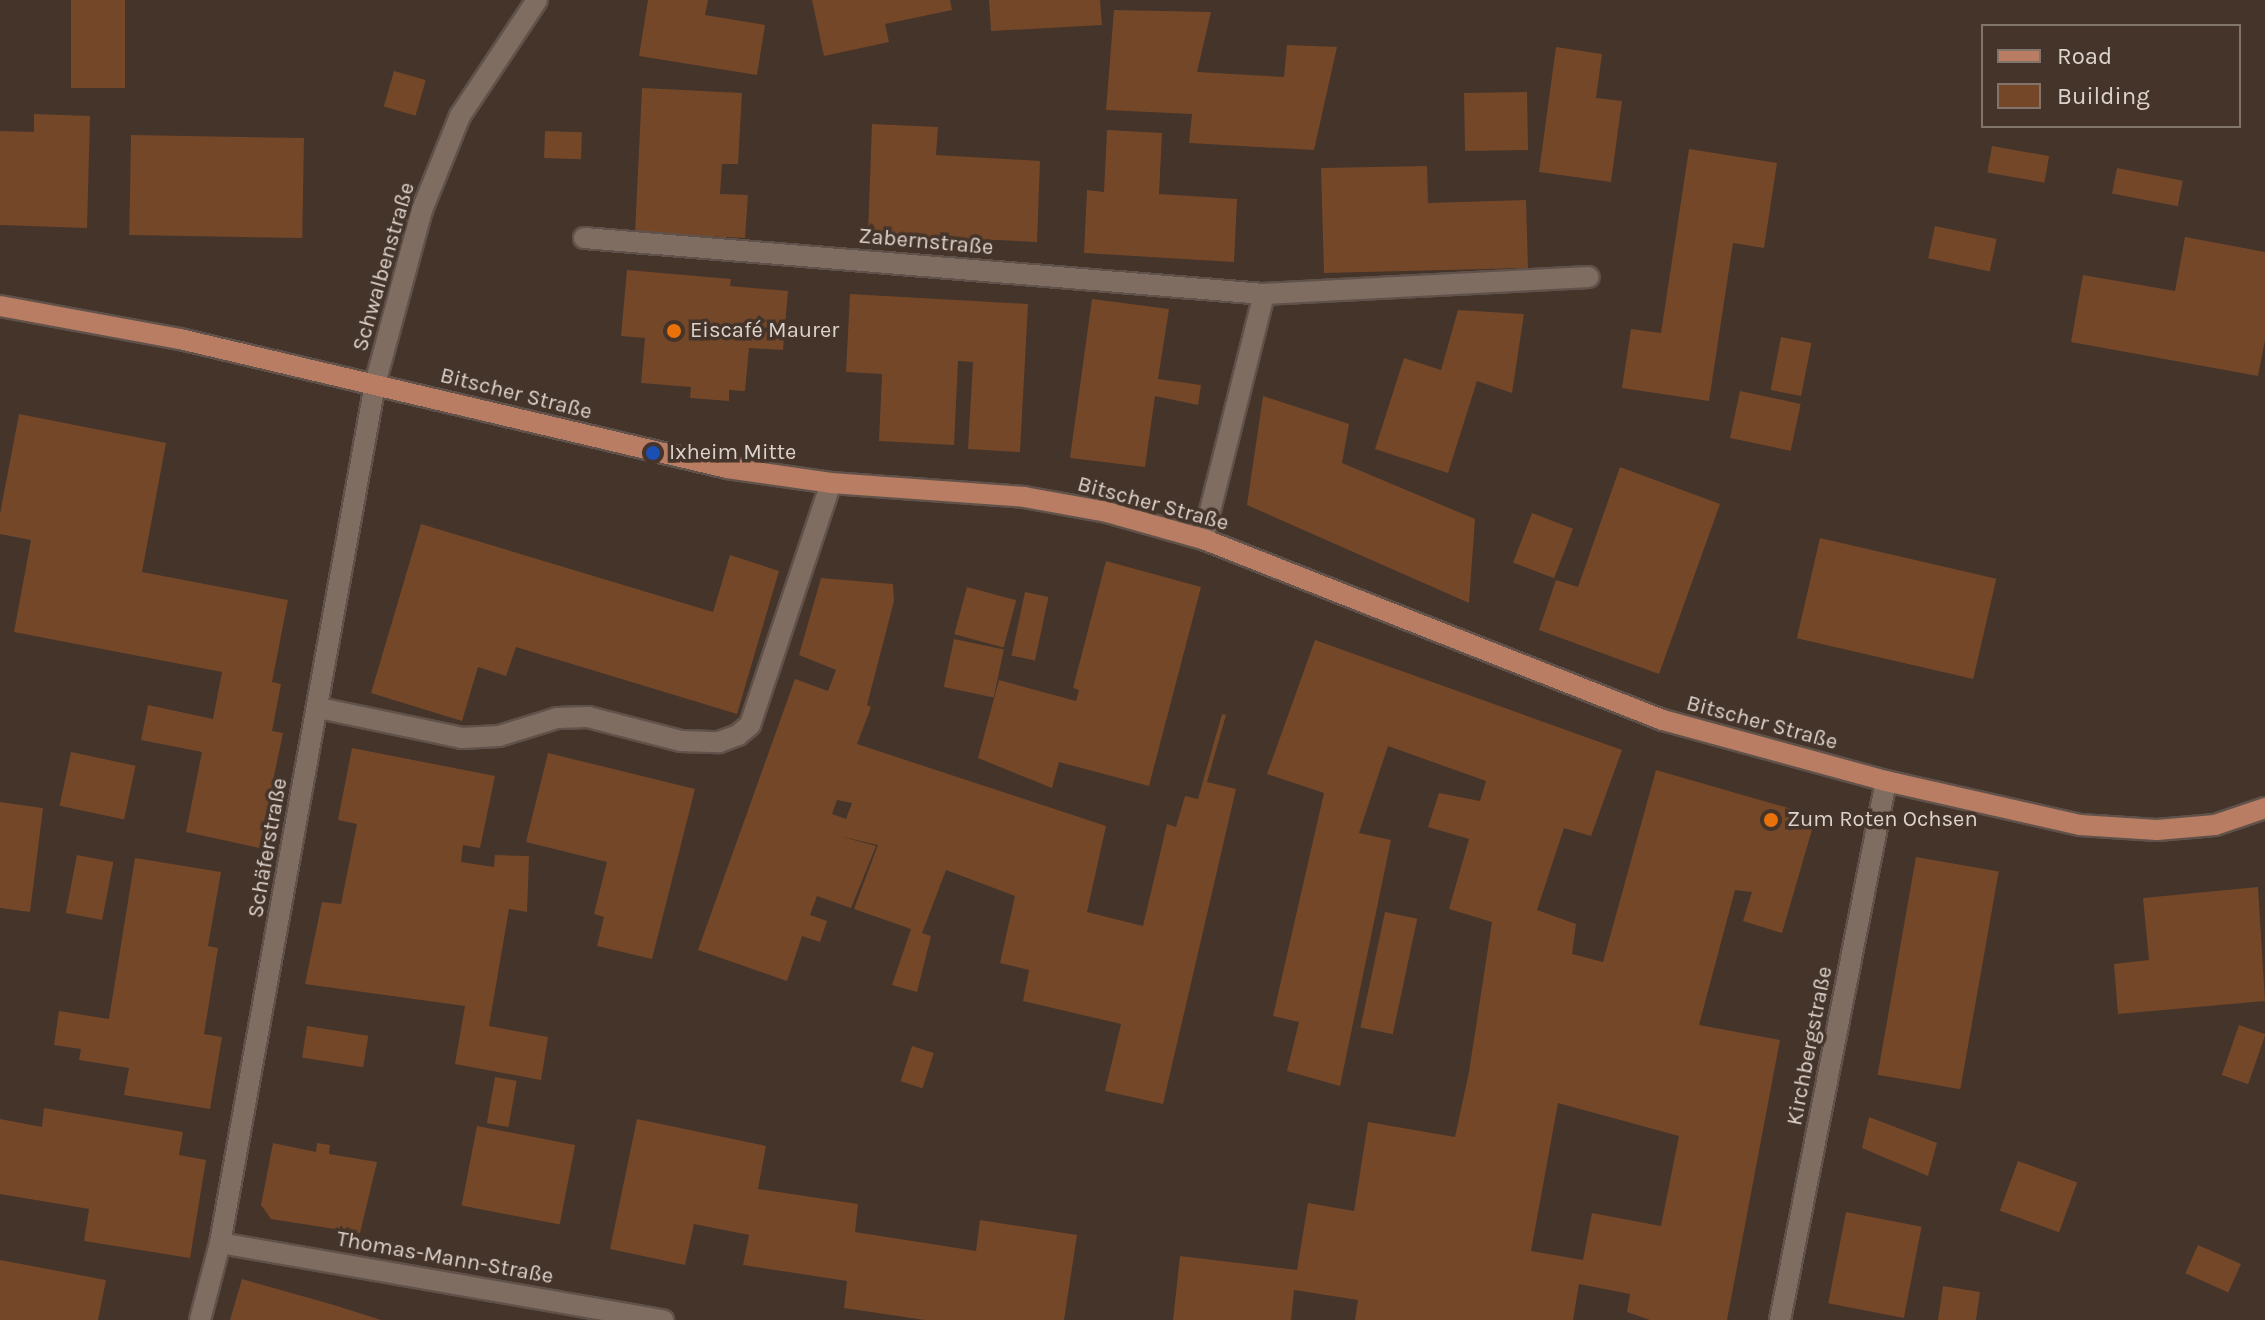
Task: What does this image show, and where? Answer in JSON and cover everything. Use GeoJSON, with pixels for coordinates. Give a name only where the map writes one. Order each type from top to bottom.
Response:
{"type":"FeatureCollection","features":[{"type":"Feature","properties":{"kind":"main road","name":"Bitscher Straße"},"geometry":{"type":"LineString","coordinates":[[0,306],[180,339],[653,453],[831,483],[1024,497],[1107,512],[1203,539],[1663,720],[1886,781],[2080,825],[2157,830],[2215,825],[2265,808]]}},
{"type":"Feature","properties":{"kind":"street","name":"Schwalbenstraße"},"geometry":{"type":"LineString","coordinates":[[375,384],[422,210],[460,116],[537,0]]}},
{"type":"Feature","properties":{"kind":"street","name":"Zabernstraße"},"geometry":{"type":"LineString","coordinates":[[584,238],[1264,294],[1589,277]]}},
{"type":"Feature","properties":{"kind":"street"},"geometry":{"type":"LineString","coordinates":[[1203,539],[1264,294]]}},
{"type":"Feature","properties":{"kind":"street","name":"Schäferstraße"},"geometry":{"type":"LineString","coordinates":[[200,1320],[220,1243],[319,708],[375,384]]}},
{"type":"Feature","properties":{"kind":"street"},"geometry":{"type":"LineString","coordinates":[[319,708],[462,738],[499,736],[557,718],[588,717],[681,741],[719,742],[738,735],[750,725],[831,483]]}},
{"type":"Feature","properties":{"kind":"street","name":"Kirchbergstraße"},"geometry":{"type":"LineString","coordinates":[[1780,1320],[1886,781]]}},
{"type":"Feature","properties":{"kind":"street","name":"Thomas-Mann-Straße"},"geometry":{"type":"LineString","coordinates":[[220,1243],[663,1320]]}},
{"type":"Feature","properties":{"kind":"building"},"geometry":{"type":"Polygon","coordinates":[[[71,0],[125,0],[125,88],[71,88],[71,0]]]}},
{"type":"Feature","properties":{"kind":"building"},"geometry":{"type":"Polygon","coordinates":[[[648,0],[708,0],[705,15],[765,25],[757,75],[639,56],[648,0]]]}},
{"type":"Feature","properties":{"kind":"building"},"geometry":{"type":"Polygon","coordinates":[[[812,0],[950,0],[952,10],[885,24],[889,42],[824,56],[812,0]]]}},
{"type":"Feature","properties":{"kind":"building"},"geometry":{"type":"Polygon","coordinates":[[[989,0],[1100,0],[1102,25],[991,31],[989,0]]]}},
{"type":"Feature","properties":{"kind":"building"},"geometry":{"type":"Polygon","coordinates":[[[1114,10],[1211,12],[1197,72],[1284,77],[1287,45],[1337,47],[1314,150],[1189,143],[1192,114],[1106,110],[1114,10]]]}},
{"type":"Feature","properties":{"kind":"building"},"geometry":{"type":"Polygon","coordinates":[[[1556,47],[1602,54],[1596,98],[1622,101],[1611,182],[1539,172],[1556,47]]]}},
{"type":"Feature","properties":{"kind":"building"},"geometry":{"type":"Polygon","coordinates":[[[394,71],[426,80],[416,116],[384,107],[394,71]]]}},
{"type":"Feature","properties":{"kind":"building"},"geometry":{"type":"Polygon","coordinates":[[[642,88],[742,93],[738,164],[722,164],[720,194],[748,195],[745,238],[635,233],[642,88]]]}},
{"type":"Feature","properties":{"kind":"building"},"geometry":{"type":"Polygon","coordinates":[[[1527,92],[1528,150],[1465,151],[1464,93],[1527,92]]]}},
{"type":"Feature","properties":{"kind":"building"},"geometry":{"type":"Polygon","coordinates":[[[34,114],[90,116],[87,228],[0,225],[0,131],[34,132],[34,114]]]}},
{"type":"Feature","properties":{"kind":"building"},"geometry":{"type":"Polygon","coordinates":[[[872,124],[938,127],[936,155],[1040,161],[1037,242],[868,234],[872,124]]]}},
{"type":"Feature","properties":{"kind":"building"},"geometry":{"type":"Polygon","coordinates":[[[1107,130],[1162,133],[1159,194],[1237,199],[1234,262],[1084,253],[1087,190],[1104,192],[1107,130]]]}},
{"type":"Feature","properties":{"kind":"building"},"geometry":{"type":"Polygon","coordinates":[[[545,131],[582,132],[581,159],[544,158],[545,131]]]}},
{"type":"Feature","properties":{"kind":"building"},"geometry":{"type":"Polygon","coordinates":[[[131,135],[304,138],[302,238],[129,235],[131,135]]]}},
{"type":"Feature","properties":{"kind":"building"},"geometry":{"type":"Polygon","coordinates":[[[1992,146],[2049,156],[2044,183],[1987,173],[1992,146]]]}},
{"type":"Feature","properties":{"kind":"building"},"geometry":{"type":"Polygon","coordinates":[[[1689,149],[1777,163],[1764,248],[1733,243],[1709,401],[1622,388],[1631,329],[1661,333],[1689,149]]]}},
{"type":"Feature","properties":{"kind":"building"},"geometry":{"type":"Polygon","coordinates":[[[1427,166],[1428,203],[1526,200],[1528,268],[1324,273],[1321,168],[1427,166]]]}},
{"type":"Feature","properties":{"kind":"building"},"geometry":{"type":"Polygon","coordinates":[[[2117,168],[2183,181],[2178,206],[2112,194],[2117,168]]]}},
{"type":"Feature","properties":{"kind":"building"},"geometry":{"type":"Polygon","coordinates":[[[1935,226],[1997,239],[1990,271],[1928,258],[1935,226]]]}},
{"type":"Feature","properties":{"kind":"building"},"geometry":{"type":"Polygon","coordinates":[[[2185,237],[2265,252],[2265,340],[2258,376],[2071,342],[2083,275],[2175,291],[2185,237]]]}},
{"type":"Feature","properties":{"kind":"building"},"geometry":{"type":"Polygon","coordinates":[[[627,270],[731,279],[730,286],[788,291],[783,350],[749,348],[745,391],[729,390],[729,401],[690,398],[691,387],[641,383],[645,338],[621,336],[627,270]]]}},
{"type":"Feature","properties":{"kind":"building"},"geometry":{"type":"Polygon","coordinates":[[[850,294],[1028,304],[1020,452],[968,449],[973,362],[958,361],[954,445],[879,441],[882,374],[846,372],[850,294]]]}},
{"type":"Feature","properties":{"kind":"building"},"geometry":{"type":"Polygon","coordinates":[[[1092,299],[1169,309],[1158,379],[1201,385],[1198,405],[1155,396],[1145,467],[1070,458],[1092,299]]]}},
{"type":"Feature","properties":{"kind":"building"},"geometry":{"type":"Polygon","coordinates":[[[1458,310],[1524,314],[1512,393],[1477,381],[1448,473],[1375,449],[1404,358],[1441,370],[1458,310]]]}},
{"type":"Feature","properties":{"kind":"building"},"geometry":{"type":"Polygon","coordinates":[[[1781,337],[1811,343],[1801,396],[1771,390],[1781,337]]]}},
{"type":"Feature","properties":{"kind":"building"},"geometry":{"type":"Polygon","coordinates":[[[1740,391],[1801,404],[1791,451],[1730,438],[1740,391]]]}},
{"type":"Feature","properties":{"kind":"building"},"geometry":{"type":"Polygon","coordinates":[[[1263,396],[1349,424],[1342,463],[1475,519],[1469,603],[1247,505],[1263,396]]]}},
{"type":"Feature","properties":{"kind":"building"},"geometry":{"type":"Polygon","coordinates":[[[19,414],[166,443],[142,572],[288,600],[272,682],[281,684],[272,731],[283,733],[259,848],[186,832],[202,752],[141,740],[148,705],[213,719],[222,672],[14,632],[31,540],[0,534],[0,514],[19,414]]]}},
{"type":"Feature","properties":{"kind":"building"},"geometry":{"type":"Polygon","coordinates":[[[1620,467],[1720,504],[1659,674],[1539,630],[1556,580],[1578,587],[1620,467]]]}},
{"type":"Feature","properties":{"kind":"building"},"geometry":{"type":"Polygon","coordinates":[[[1532,513],[1573,529],[1554,578],[1513,562],[1532,513]]]}},
{"type":"Feature","properties":{"kind":"building"},"geometry":{"type":"Polygon","coordinates":[[[421,524],[713,612],[730,555],[779,571],[737,714],[516,647],[506,676],[478,667],[462,721],[371,693],[421,524]]]}},
{"type":"Feature","properties":{"kind":"building"},"geometry":{"type":"Polygon","coordinates":[[[1820,538],[1996,579],[1973,679],[1797,638],[1820,538]]]}},
{"type":"Feature","properties":{"kind":"building"},"geometry":{"type":"Polygon","coordinates":[[[1106,561],[1201,587],[1149,786],[1059,762],[1052,788],[978,758],[999,680],[1076,701],[1079,690],[1073,688],[1106,561]]]}},
{"type":"Feature","properties":{"kind":"building"},"geometry":{"type":"Polygon","coordinates":[[[821,578],[893,584],[894,601],[867,705],[871,707],[857,744],[1106,826],[1087,912],[1143,926],[1167,824],[1176,827],[1185,796],[1198,799],[1222,714],[1226,715],[1207,782],[1236,789],[1163,1104],[1105,1091],[1121,1024],[1023,1001],[1029,970],[1000,963],[1015,896],[946,870],[922,933],[931,936],[917,992],[892,985],[911,929],[854,909],[878,845],[839,836],[876,846],[851,908],[817,896],[810,915],[827,921],[820,942],[802,936],[787,981],[698,950],[795,679],[828,691],[836,670],[799,655],[821,578]],[[837,800],[832,814],[846,819],[852,803],[837,800]]]}},
{"type":"Feature","properties":{"kind":"building"},"geometry":{"type":"Polygon","coordinates":[[[967,587],[1016,600],[1004,648],[954,634],[967,587]]]}},
{"type":"Feature","properties":{"kind":"building"},"geometry":{"type":"Polygon","coordinates":[[[1025,592],[1048,597],[1035,661],[1011,656],[1025,592]]]}},
{"type":"Feature","properties":{"kind":"building"},"geometry":{"type":"Polygon","coordinates":[[[954,639],[1004,650],[994,698],[944,687],[954,639]]]}},
{"type":"Feature","properties":{"kind":"building"},"geometry":{"type":"Polygon","coordinates":[[[1315,640],[1622,750],[1591,836],[1564,828],[1537,910],[1576,924],[1572,954],[1603,962],[1656,770],[1816,816],[1782,933],[1743,921],[1752,892],[1735,890],[1699,1025],[1780,1040],[1727,1320],[1650,1320],[1627,1312],[1630,1294],[1579,1284],[1573,1320],[1355,1320],[1358,1300],[1294,1290],[1291,1320],[1173,1320],[1180,1256],[1297,1270],[1308,1203],[1354,1211],[1368,1122],[1455,1137],[1469,1072],[1492,922],[1449,909],[1469,839],[1428,827],[1439,793],[1480,801],[1486,781],[1388,746],[1359,833],[1391,840],[1340,1086],[1287,1071],[1299,1022],[1273,1016],[1324,793],[1267,774],[1315,640]],[[1558,1103],[1531,1251],[1583,1260],[1592,1213],[1661,1226],[1679,1136],[1558,1103]]]}},
{"type":"Feature","properties":{"kind":"building"},"geometry":{"type":"Polygon","coordinates":[[[352,748],[495,776],[480,848],[463,845],[461,862],[494,867],[495,855],[529,856],[527,912],[509,909],[489,1026],[548,1037],[541,1080],[455,1064],[465,1006],[305,984],[322,902],[341,904],[357,824],[338,820],[352,748]]]}},
{"type":"Feature","properties":{"kind":"building"},"geometry":{"type":"Polygon","coordinates":[[[71,752],[136,766],[124,820],[60,806],[71,752]]]}},
{"type":"Feature","properties":{"kind":"building"},"geometry":{"type":"Polygon","coordinates":[[[548,753],[695,789],[652,959],[597,946],[604,917],[594,914],[607,862],[526,842],[548,753]]]}},
{"type":"Feature","properties":{"kind":"building"},"geometry":{"type":"Polygon","coordinates":[[[0,802],[43,808],[30,912],[0,908],[0,802]]]}},
{"type":"Feature","properties":{"kind":"building"},"geometry":{"type":"Polygon","coordinates":[[[77,855],[113,862],[102,920],[66,913],[77,855]]]}},
{"type":"Feature","properties":{"kind":"building"},"geometry":{"type":"Polygon","coordinates":[[[1916,857],[1999,872],[1960,1089],[1878,1075],[1916,857]]]}},
{"type":"Feature","properties":{"kind":"building"},"geometry":{"type":"Polygon","coordinates":[[[135,858],[221,872],[208,946],[218,948],[204,1034],[222,1037],[210,1109],[124,1095],[129,1068],[79,1060],[81,1049],[54,1045],[59,1011],[109,1019],[135,858]]]}},
{"type":"Feature","properties":{"kind":"building"},"geometry":{"type":"Polygon","coordinates":[[[2258,887],[2265,1001],[2118,1014],[2114,964],[2149,960],[2143,898],[2258,887]]]}},
{"type":"Feature","properties":{"kind":"building"},"geometry":{"type":"Polygon","coordinates":[[[1385,912],[1417,919],[1393,1034],[1360,1027],[1385,912]]]}},
{"type":"Feature","properties":{"kind":"building"},"geometry":{"type":"Polygon","coordinates":[[[2239,1025],[2265,1034],[2248,1084],[2222,1075],[2239,1025]]]}},
{"type":"Feature","properties":{"kind":"building"},"geometry":{"type":"Polygon","coordinates":[[[307,1026],[368,1036],[363,1067],[302,1058],[307,1026]]]}},
{"type":"Feature","properties":{"kind":"building"},"geometry":{"type":"Polygon","coordinates":[[[912,1046],[934,1053],[922,1088],[901,1081],[912,1046]]]}},
{"type":"Feature","properties":{"kind":"building"},"geometry":{"type":"Polygon","coordinates":[[[495,1077],[517,1081],[509,1127],[487,1123],[495,1077]]]}},
{"type":"Feature","properties":{"kind":"building"},"geometry":{"type":"Polygon","coordinates":[[[44,1108],[183,1132],[179,1155],[206,1160],[190,1258],[84,1241],[89,1209],[0,1194],[0,1119],[42,1127],[44,1108]]]}},
{"type":"Feature","properties":{"kind":"building"},"geometry":{"type":"Polygon","coordinates":[[[1869,1117],[1937,1143],[1928,1176],[1862,1148],[1869,1117]]]}},
{"type":"Feature","properties":{"kind":"building"},"geometry":{"type":"Polygon","coordinates":[[[637,1119],[766,1146],[758,1189],[858,1204],[855,1232],[976,1251],[980,1220],[1077,1235],[1064,1320],[925,1320],[844,1308],[847,1281],[743,1265],[749,1235],[694,1224],[685,1265],[610,1249],[637,1119]]]}},
{"type":"Feature","properties":{"kind":"building"},"geometry":{"type":"Polygon","coordinates":[[[477,1126],[575,1145],[560,1225],[462,1206],[477,1126]]]}},
{"type":"Feature","properties":{"kind":"building"},"geometry":{"type":"Polygon","coordinates":[[[273,1143],[316,1152],[317,1143],[330,1145],[329,1154],[377,1162],[360,1233],[271,1219],[261,1205],[273,1143]]]}},
{"type":"Feature","properties":{"kind":"building"},"geometry":{"type":"Polygon","coordinates":[[[2018,1161],[2077,1183],[2059,1232],[2000,1211],[2018,1161]]]}},
{"type":"Feature","properties":{"kind":"building"},"geometry":{"type":"Polygon","coordinates":[[[1846,1212],[1922,1227],[1904,1318],[1828,1303],[1846,1212]]]}},
{"type":"Feature","properties":{"kind":"building"},"geometry":{"type":"Polygon","coordinates":[[[2198,1245],[2241,1264],[2228,1292],[2185,1273],[2198,1245]]]}},
{"type":"Feature","properties":{"kind":"building"},"geometry":{"type":"Polygon","coordinates":[[[0,1260],[106,1280],[98,1320],[0,1320],[0,1260]]]}},
{"type":"Feature","properties":{"kind":"building"},"geometry":{"type":"Polygon","coordinates":[[[242,1279],[334,1305],[381,1320],[230,1320],[242,1279]]]}},
{"type":"Feature","properties":{"kind":"building"},"geometry":{"type":"Polygon","coordinates":[[[1943,1286],[1980,1292],[1976,1320],[1938,1320],[1943,1286]]]}},
{"type":"Feature","properties":{"kind":"place","name":"Eiscafé Maurer"},"geometry":{"type":"Point","coordinates":[674,331]}},
{"type":"Feature","properties":{"kind":"place","name":"Ixheim Mitte"},"geometry":{"type":"Point","coordinates":[653,453]}},
{"type":"Feature","properties":{"kind":"place","name":"Zum Roten Ochsen"},"geometry":{"type":"Point","coordinates":[1771,820]}}]}
